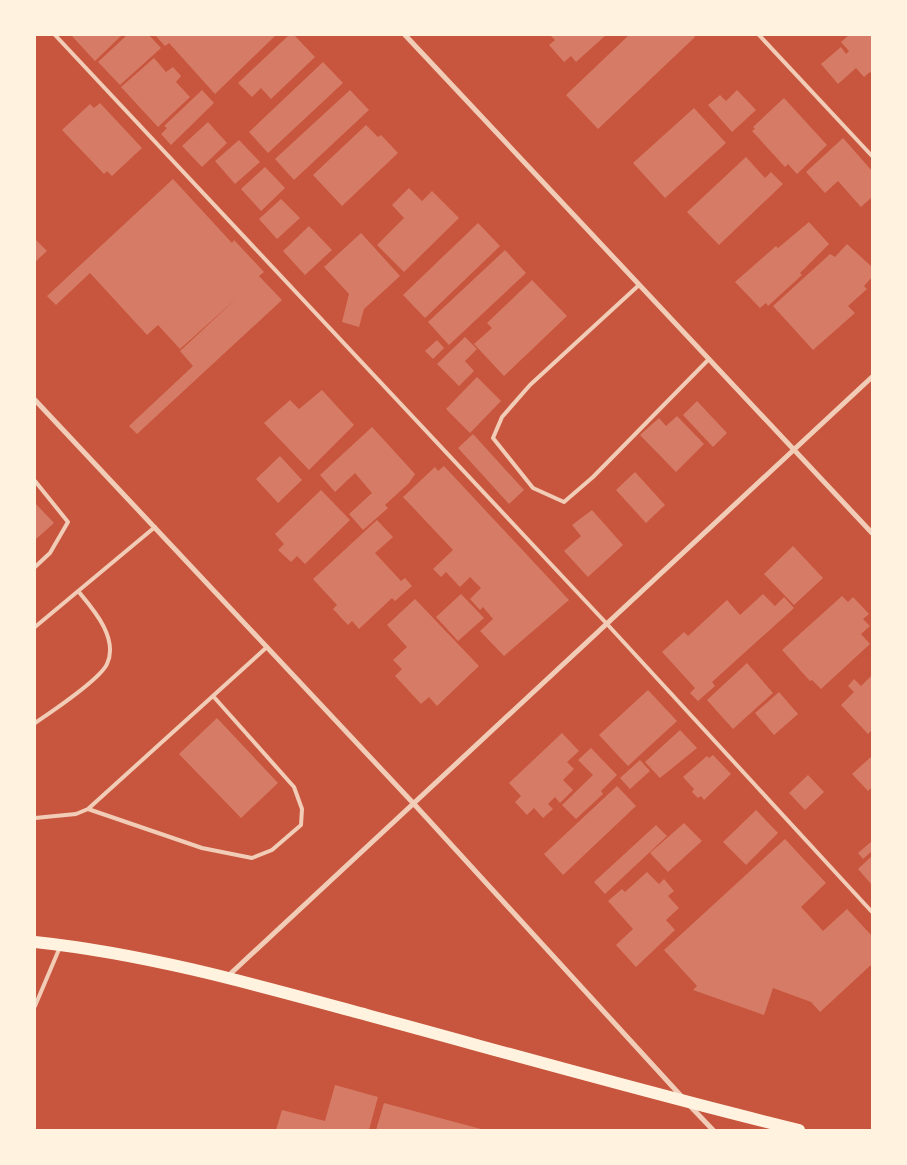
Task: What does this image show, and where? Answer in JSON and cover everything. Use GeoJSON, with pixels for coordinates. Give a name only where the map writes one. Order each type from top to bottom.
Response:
{"type":"FeatureCollection","features":[{"type":"Feature","properties":{"kind":"main road"},"geometry":{"type":"LineString","coordinates":[[35,942],[106,951],[227,977],[687,1103],[799,1130]]}},
{"type":"Feature","properties":{"kind":"street"},"geometry":{"type":"LineString","coordinates":[[405,35],[872,533]]}},
{"type":"Feature","properties":{"kind":"street"},"geometry":{"type":"LineString","coordinates":[[227,977],[872,377]]}},
{"type":"Feature","properties":{"kind":"street"},"geometry":{"type":"LineString","coordinates":[[35,400],[414,804],[712,1130]]}},
{"type":"Feature","properties":{"kind":"lane"},"geometry":{"type":"LineString","coordinates":[[56,35],[607,624],[872,912]]}},
{"type":"Feature","properties":{"kind":"lane"},"geometry":{"type":"LineString","coordinates":[[759,35],[872,156]]}},
{"type":"Feature","properties":{"kind":"lane"},"geometry":{"type":"LineString","coordinates":[[639,285],[530,385],[502,417],[493,438],[533,488],[564,502],[593,477],[709,359]]}},
{"type":"Feature","properties":{"kind":"lane"},"geometry":{"type":"LineString","coordinates":[[35,481],[68,522],[50,553],[35,567]]}},
{"type":"Feature","properties":{"kind":"lane"},"geometry":{"type":"LineString","coordinates":[[35,627],[154,527]]}},
{"type":"Feature","properties":{"kind":"lane"},"geometry":{"type":"LineString","coordinates":[[35,723],[74,696],[107,664],[110,645],[100,617],[78,591]]}},
{"type":"Feature","properties":{"kind":"lane"},"geometry":{"type":"LineString","coordinates":[[35,818],[76,814],[88,808],[267,647]]}},
{"type":"Feature","properties":{"kind":"lane"},"geometry":{"type":"LineString","coordinates":[[88,808],[202,848],[252,858],[272,850],[301,825],[302,809],[294,787],[212,696]]}},
{"type":"Feature","properties":{"kind":"lane"},"geometry":{"type":"LineString","coordinates":[[35,1006],[61,944]]}},
{"type":"Feature","properties":{"kind":"building"},"geometry":{"type":"Polygon","coordinates":[[[71,35],[122,35],[95,61],[71,35]]]}},
{"type":"Feature","properties":{"kind":"building"},"geometry":{"type":"Polygon","coordinates":[[[127,35],[149,35],[161,48],[120,85],[98,62],[127,35]]]}},
{"type":"Feature","properties":{"kind":"building"},"geometry":{"type":"Polygon","coordinates":[[[155,35],[276,35],[215,94],[169,43],[165,46],[155,35]]]}},
{"type":"Feature","properties":{"kind":"building"},"geometry":{"type":"Polygon","coordinates":[[[289,35],[294,35],[315,57],[271,99],[261,88],[252,97],[238,83],[289,35]]]}},
{"type":"Feature","properties":{"kind":"building"},"geometry":{"type":"Polygon","coordinates":[[[550,35],[606,35],[576,62],[571,56],[564,62],[549,45],[555,40],[550,35]]]}},
{"type":"Feature","properties":{"kind":"building"},"geometry":{"type":"Polygon","coordinates":[[[629,35],[693,35],[695,37],[598,129],[566,95],[629,35]]]}},
{"type":"Feature","properties":{"kind":"building"},"geometry":{"type":"Polygon","coordinates":[[[849,35],[872,35],[872,74],[870,72],[864,77],[856,68],[838,84],[821,64],[841,47],[846,54],[849,51],[841,42],[849,35]]]}},
{"type":"Feature","properties":{"kind":"building"},"geometry":{"type":"Polygon","coordinates":[[[154,58],[166,72],[173,67],[181,76],[176,82],[190,97],[158,127],[121,87],[154,58]]]}},
{"type":"Feature","properties":{"kind":"building"},"geometry":{"type":"Polygon","coordinates":[[[323,62],[343,83],[268,153],[249,132],[323,62]]]}},
{"type":"Feature","properties":{"kind":"building"},"geometry":{"type":"Polygon","coordinates":[[[202,90],[214,103],[171,145],[161,134],[167,128],[164,126],[202,90]]]}},
{"type":"Feature","properties":{"kind":"building"},"geometry":{"type":"Polygon","coordinates":[[[350,90],[369,110],[294,180],[275,159],[350,90]]]}},
{"type":"Feature","properties":{"kind":"building"},"geometry":{"type":"Polygon","coordinates":[[[737,90],[756,110],[732,132],[708,105],[720,95],[726,101],[737,90]]]}},
{"type":"Feature","properties":{"kind":"building"},"geometry":{"type":"Polygon","coordinates":[[[784,98],[827,145],[797,174],[788,164],[785,167],[752,131],[755,129],[753,127],[784,98]]]}},
{"type":"Feature","properties":{"kind":"building"},"geometry":{"type":"Polygon","coordinates":[[[100,103],[142,148],[112,176],[107,171],[104,174],[62,130],[90,104],[94,108],[100,103]]]}},
{"type":"Feature","properties":{"kind":"building"},"geometry":{"type":"Polygon","coordinates":[[[694,108],[726,143],[665,198],[633,163],[694,108]]]}},
{"type":"Feature","properties":{"kind":"building"},"geometry":{"type":"Polygon","coordinates":[[[208,122],[227,143],[202,167],[182,146],[208,122]]]}},
{"type":"Feature","properties":{"kind":"building"},"geometry":{"type":"Polygon","coordinates":[[[366,125],[378,137],[381,135],[398,153],[342,206],[313,175],[366,125]]]}},
{"type":"Feature","properties":{"kind":"building"},"geometry":{"type":"Polygon","coordinates":[[[843,138],[872,171],[872,197],[861,207],[838,181],[825,193],[806,172],[843,138]]]}},
{"type":"Feature","properties":{"kind":"building"},"geometry":{"type":"Polygon","coordinates":[[[239,140],[260,162],[235,184],[215,161],[239,140]]]}},
{"type":"Feature","properties":{"kind":"building"},"geometry":{"type":"Polygon","coordinates":[[[746,157],[765,178],[771,172],[783,184],[719,245],[687,212],[746,157]]]}},
{"type":"Feature","properties":{"kind":"building"},"geometry":{"type":"Polygon","coordinates":[[[265,167],[285,188],[261,211],[241,189],[265,167]]]}},
{"type":"Feature","properties":{"kind":"building"},"geometry":{"type":"Polygon","coordinates":[[[173,179],[232,243],[234,240],[264,272],[259,276],[282,300],[137,434],[129,426],[193,366],[180,351],[238,297],[180,349],[158,325],[147,335],[90,273],[56,305],[47,296],[173,179]]]}},
{"type":"Feature","properties":{"kind":"building"},"geometry":{"type":"Polygon","coordinates":[[[409,188],[422,201],[432,191],[459,218],[404,272],[377,245],[404,218],[392,205],[409,188]]]}},
{"type":"Feature","properties":{"kind":"building"},"geometry":{"type":"Polygon","coordinates":[[[281,199],[300,218],[277,239],[259,219],[281,199]]]}},
{"type":"Feature","properties":{"kind":"building"},"geometry":{"type":"Polygon","coordinates":[[[809,222],[829,244],[800,273],[802,275],[768,306],[766,303],[760,308],[735,282],[776,246],[778,248],[809,222]]]}},
{"type":"Feature","properties":{"kind":"building"},"geometry":{"type":"Polygon","coordinates":[[[478,223],[500,246],[425,318],[403,295],[478,223]]]}},
{"type":"Feature","properties":{"kind":"building"},"geometry":{"type":"Polygon","coordinates":[[[309,226],[332,250],[305,275],[283,251],[309,226]]]}},
{"type":"Feature","properties":{"kind":"building"},"geometry":{"type":"Polygon","coordinates":[[[361,233],[400,276],[364,309],[359,327],[342,322],[349,294],[324,267],[361,233]]]}},
{"type":"Feature","properties":{"kind":"building"},"geometry":{"type":"Polygon","coordinates":[[[35,239],[47,251],[35,262],[35,239]]]}},
{"type":"Feature","properties":{"kind":"building"},"geometry":{"type":"Polygon","coordinates":[[[847,244],[872,267],[872,277],[864,286],[867,289],[848,306],[855,313],[813,350],[773,306],[830,254],[835,257],[847,244]]]}},
{"type":"Feature","properties":{"kind":"building"},"geometry":{"type":"Polygon","coordinates":[[[505,250],[526,273],[449,345],[428,322],[505,250]]]}},
{"type":"Feature","properties":{"kind":"building"},"geometry":{"type":"Polygon","coordinates":[[[532,280],[567,316],[504,376],[474,344],[492,328],[487,323],[532,280]]]}},
{"type":"Feature","properties":{"kind":"building"},"geometry":{"type":"Polygon","coordinates":[[[465,337],[477,349],[465,361],[474,371],[459,386],[437,364],[465,337]]]}},
{"type":"Feature","properties":{"kind":"building"},"geometry":{"type":"Polygon","coordinates":[[[437,340],[444,348],[433,359],[425,351],[437,340]]]}},
{"type":"Feature","properties":{"kind":"building"},"geometry":{"type":"Polygon","coordinates":[[[477,377],[501,401],[470,433],[446,409],[477,377]]]}},
{"type":"Feature","properties":{"kind":"building"},"geometry":{"type":"Polygon","coordinates":[[[322,390],[354,425],[309,470],[264,423],[290,400],[299,409],[322,390]]]}},
{"type":"Feature","properties":{"kind":"building"},"geometry":{"type":"Polygon","coordinates":[[[697,401],[727,433],[713,447],[683,415],[697,401]]]}},
{"type":"Feature","properties":{"kind":"building"},"geometry":{"type":"Polygon","coordinates":[[[677,416],[704,444],[676,472],[640,435],[659,418],[666,426],[677,416]]]}},
{"type":"Feature","properties":{"kind":"building"},"geometry":{"type":"Polygon","coordinates":[[[372,427],[415,474],[409,483],[385,505],[388,508],[363,530],[349,514],[372,493],[355,473],[335,492],[320,475],[372,427]]]}},
{"type":"Feature","properties":{"kind":"building"},"geometry":{"type":"Polygon","coordinates":[[[473,434],[524,490],[509,504],[458,448],[473,434]]]}},
{"type":"Feature","properties":{"kind":"building"},"geometry":{"type":"Polygon","coordinates":[[[280,456],[302,480],[278,503],[256,479],[280,456]]]}},
{"type":"Feature","properties":{"kind":"building"},"geometry":{"type":"Polygon","coordinates":[[[444,466],[569,600],[504,656],[480,631],[493,619],[483,607],[480,610],[470,599],[481,588],[470,577],[460,587],[446,572],[441,577],[433,569],[453,550],[403,497],[435,467],[438,471],[444,466]]]}},
{"type":"Feature","properties":{"kind":"building"},"geometry":{"type":"Polygon","coordinates":[[[635,472],[665,505],[646,523],[616,490],[635,472]]]}},
{"type":"Feature","properties":{"kind":"building"},"geometry":{"type":"Polygon","coordinates":[[[321,490],[350,520],[305,564],[297,556],[291,562],[278,550],[284,544],[275,534],[321,490]]]}},
{"type":"Feature","properties":{"kind":"building"},"geometry":{"type":"Polygon","coordinates":[[[35,503],[54,523],[35,540],[35,503]]]}},
{"type":"Feature","properties":{"kind":"building"},"geometry":{"type":"Polygon","coordinates":[[[592,510],[623,545],[588,577],[564,551],[581,536],[572,525],[592,510]]]}},
{"type":"Feature","properties":{"kind":"building"},"geometry":{"type":"Polygon","coordinates":[[[377,520],[393,537],[375,553],[401,581],[405,578],[412,586],[395,601],[392,598],[359,629],[352,621],[348,625],[333,609],[337,605],[313,579],[377,520]]]}},
{"type":"Feature","properties":{"kind":"building"},"geometry":{"type":"Polygon","coordinates":[[[793,546],[823,578],[794,605],[764,574],[793,546]]]}},
{"type":"Feature","properties":{"kind":"building"},"geometry":{"type":"Polygon","coordinates":[[[461,594],[484,618],[458,641],[436,617],[461,594]]]}},
{"type":"Feature","properties":{"kind":"building"},"geometry":{"type":"Polygon","coordinates":[[[763,594],[775,606],[784,597],[794,608],[712,682],[715,686],[698,701],[690,693],[695,688],[662,652],[684,632],[688,636],[727,600],[740,615],[763,594]]]}},
{"type":"Feature","properties":{"kind":"building"},"geometry":{"type":"Polygon","coordinates":[[[842,596],[848,602],[853,597],[869,614],[863,619],[870,626],[861,634],[870,644],[821,689],[812,680],[810,681],[782,650],[842,596]]]}},
{"type":"Feature","properties":{"kind":"building"},"geometry":{"type":"Polygon","coordinates":[[[415,599],[479,666],[437,706],[429,697],[421,704],[395,676],[402,669],[393,660],[407,647],[387,625],[415,599]]]}},
{"type":"Feature","properties":{"kind":"building"},"geometry":{"type":"Polygon","coordinates":[[[747,663],[773,693],[733,729],[707,700],[747,663]]]}},
{"type":"Feature","properties":{"kind":"building"},"geometry":{"type":"Polygon","coordinates":[[[872,675],[872,730],[868,734],[841,705],[854,692],[848,686],[854,679],[861,686],[872,675]]]}},
{"type":"Feature","properties":{"kind":"building"},"geometry":{"type":"Polygon","coordinates":[[[648,690],[677,721],[628,766],[599,735],[648,690]]]}},
{"type":"Feature","properties":{"kind":"building"},"geometry":{"type":"Polygon","coordinates":[[[779,692],[798,714],[774,735],[755,713],[779,692]]]}},
{"type":"Feature","properties":{"kind":"building"},"geometry":{"type":"Polygon","coordinates":[[[217,718],[278,783],[241,818],[179,754],[217,718]]]}},
{"type":"Feature","properties":{"kind":"building"},"geometry":{"type":"Polygon","coordinates":[[[680,730],[697,748],[660,778],[645,762],[680,730]]]}},
{"type":"Feature","properties":{"kind":"building"},"geometry":{"type":"Polygon","coordinates":[[[562,733],[579,751],[567,762],[574,769],[563,780],[573,790],[560,803],[555,797],[548,804],[553,809],[543,818],[534,808],[527,815],[515,802],[521,796],[509,783],[562,733]]]}},
{"type":"Feature","properties":{"kind":"building"},"geometry":{"type":"Polygon","coordinates":[[[591,748],[617,775],[601,791],[603,794],[576,819],[562,805],[593,775],[578,760],[591,748]]]}},
{"type":"Feature","properties":{"kind":"building"},"geometry":{"type":"Polygon","coordinates":[[[713,755],[731,774],[704,800],[701,796],[698,798],[692,792],[694,789],[683,777],[707,756],[709,758],[713,755]]]}},
{"type":"Feature","properties":{"kind":"building"},"geometry":{"type":"Polygon","coordinates":[[[872,756],[872,787],[868,791],[852,774],[872,756]]]}},
{"type":"Feature","properties":{"kind":"building"},"geometry":{"type":"Polygon","coordinates":[[[640,760],[650,771],[630,789],[620,778],[640,760]]]}},
{"type":"Feature","properties":{"kind":"building"},"geometry":{"type":"Polygon","coordinates":[[[808,775],[824,792],[805,810],[789,793],[808,775]]]}},
{"type":"Feature","properties":{"kind":"building"},"geometry":{"type":"Polygon","coordinates":[[[617,786],[636,806],[563,875],[544,854],[617,786]]]}},
{"type":"Feature","properties":{"kind":"building"},"geometry":{"type":"Polygon","coordinates":[[[756,810],[778,833],[746,865],[723,842],[756,810]]]}},
{"type":"Feature","properties":{"kind":"building"},"geometry":{"type":"Polygon","coordinates":[[[684,823],[702,841],[668,872],[650,853],[684,823]]]}},
{"type":"Feature","properties":{"kind":"building"},"geometry":{"type":"Polygon","coordinates":[[[656,825],[667,836],[605,894],[594,882],[656,825]]]}},
{"type":"Feature","properties":{"kind":"building"},"geometry":{"type":"Polygon","coordinates":[[[785,839],[826,883],[801,907],[823,931],[847,909],[872,936],[872,964],[820,1012],[811,1002],[773,988],[764,1015],[693,990],[697,986],[664,950],[785,839]]]}},
{"type":"Feature","properties":{"kind":"building"},"geometry":{"type":"Polygon","coordinates":[[[872,841],[872,851],[863,859],[858,853],[872,841]]]}},
{"type":"Feature","properties":{"kind":"building"},"geometry":{"type":"Polygon","coordinates":[[[872,856],[872,885],[858,869],[872,856]]]}},
{"type":"Feature","properties":{"kind":"building"},"geometry":{"type":"Polygon","coordinates":[[[647,872],[659,884],[664,879],[674,891],[668,896],[679,908],[666,920],[675,930],[636,967],[616,945],[633,929],[608,901],[622,889],[625,892],[647,872]]]}},
{"type":"Feature","properties":{"kind":"building"},"geometry":{"type":"Polygon","coordinates":[[[335,1085],[378,1097],[369,1130],[276,1130],[282,1110],[325,1121],[335,1085]]]}},
{"type":"Feature","properties":{"kind":"building"},"geometry":{"type":"Polygon","coordinates":[[[384,1103],[481,1129],[481,1130],[376,1130],[384,1103]]]}}]}
